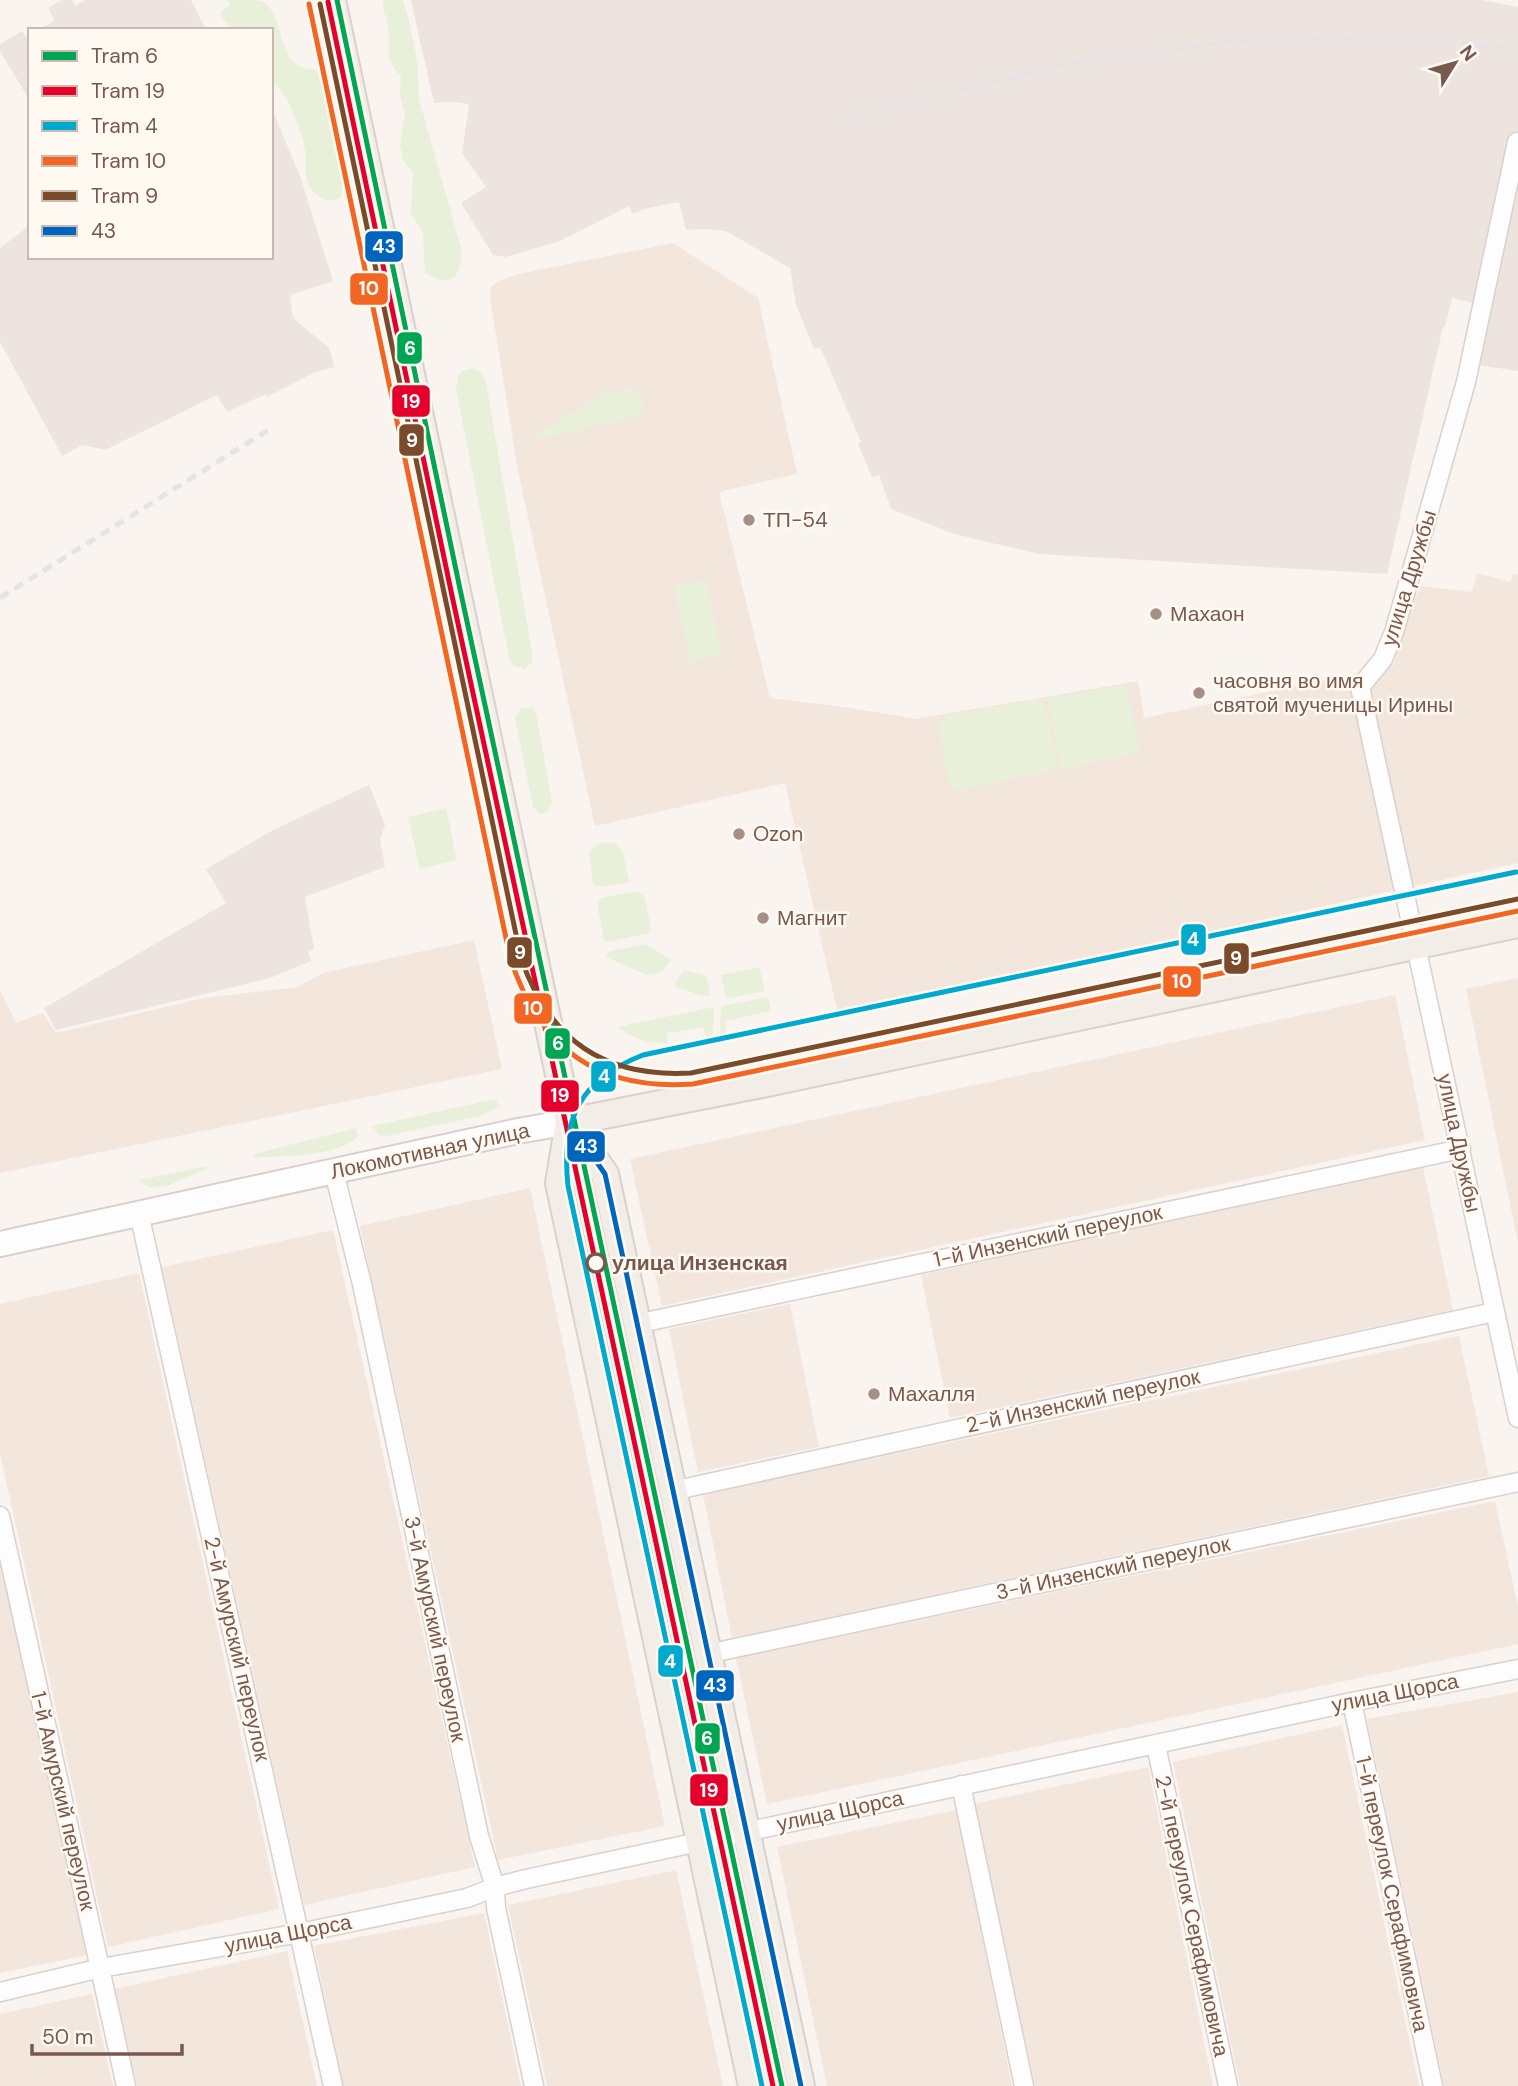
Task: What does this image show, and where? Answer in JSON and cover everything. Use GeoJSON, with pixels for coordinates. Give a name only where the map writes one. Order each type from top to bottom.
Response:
{"type":"FeatureCollection","features":[{"type":"Feature","properties":{"kind":"main road"},"geometry":{"type":"LineString","coordinates":[[332,0],[569,1122],[559,1183],[752,2086]]}},
{"type":"Feature","properties":{"kind":"main road","name":"Локомотивная улица"},"geometry":{"type":"LineString","coordinates":[[0,1244],[518,1131],[767,1083],[1518,924]]}},
{"type":"Feature","properties":{"kind":"main road"},"geometry":{"type":"LineString","coordinates":[[569,1122],[605,1174],[801,2086]]}},
{"type":"Feature","properties":{"kind":"street","name":"улица Дружбы"},"geometry":{"type":"LineString","coordinates":[[1517,142],[1466,382],[1416,558],[1383,659],[1360,687],[1518,1418]]}},
{"type":"Feature","properties":{"kind":"street","name":"1-й Инзенский переулок"},"geometry":{"type":"LineString","coordinates":[[636,1324],[1461,1149]]}},
{"type":"Feature","properties":{"kind":"street","name":"3-й Амурский переулок"},"geometry":{"type":"LineString","coordinates":[[334,1172],[365,1297],[479,1836],[495,1887],[496,1908],[534,2086]]}},
{"type":"Feature","properties":{"kind":"street","name":"2-й Амурский переулок"},"geometry":{"type":"LineString","coordinates":[[139,1213],[333,2086]]}},
{"type":"Feature","properties":{"kind":"street","name":"2-й Инзенский переулок"},"geometry":{"type":"LineString","coordinates":[[672,1491],[1494,1312]]}},
{"type":"Feature","properties":{"kind":"street","name":"3-й Инзенский переулок"},"geometry":{"type":"LineString","coordinates":[[707,1654],[1518,1482]]}},
{"type":"Feature","properties":{"kind":"street","name":"1-й Амурский переулок"},"geometry":{"type":"LineString","coordinates":[[0,1516],[126,2086]]}},
{"type":"Feature","properties":{"kind":"street","name":"улица Щорса"},"geometry":{"type":"LineString","coordinates":[[0,1992],[100,1968],[300,1933],[467,1898],[495,1887],[745,1831],[1518,1669]]}},
{"type":"Feature","properties":{"kind":"street","name":"1-й переулок Серафимовича"},"geometry":{"type":"LineString","coordinates":[[1352,1702],[1433,2086]]}},
{"type":"Feature","properties":{"kind":"street","name":"2-й переулок Серафимовича"},"geometry":{"type":"LineString","coordinates":[[1156,1745],[1227,2086]]}},
{"type":"Feature","properties":{"kind":"street"},"geometry":{"type":"LineString","coordinates":[[961,1785],[1024,2086]]}},
{"type":"Feature","properties":{"kind":"shaded area"},"geometry":{"type":"Polygon","coordinates":[[[62,0],[72,0],[75,6],[85,0],[191,0],[205,28],[40,28],[55,21],[48,8],[62,0]]]}},
{"type":"Feature","properties":{"kind":"shaded area"},"geometry":{"type":"Polygon","coordinates":[[[411,0],[1482,0],[1518,7],[1518,148],[1506,146],[1477,304],[1452,298],[1443,327],[1387,574],[1039,554],[954,534],[891,509],[879,475],[872,477],[858,444],[861,442],[820,347],[814,349],[796,305],[790,268],[726,231],[686,230],[679,202],[632,214],[629,206],[560,241],[506,257],[493,255],[461,203],[486,187],[462,153],[469,104],[434,103],[411,0]]]}},
{"type":"Feature","properties":{"kind":"shaded area"},"geometry":{"type":"Polygon","coordinates":[[[22,31],[25,36],[28,35],[28,98],[0,51],[0,44],[22,31]]]}},
{"type":"Feature","properties":{"kind":"shaded area"},"geometry":{"type":"Polygon","coordinates":[[[273,112],[300,176],[333,281],[290,295],[293,318],[329,348],[335,367],[315,372],[267,397],[266,394],[227,412],[217,395],[105,450],[82,445],[62,456],[0,342],[0,248],[28,227],[28,259],[273,259],[273,112]]]}},
{"type":"Feature","properties":{"kind":"shaded area"},"geometry":{"type":"Polygon","coordinates":[[[1518,183],[1518,371],[1477,365],[1518,183]]]}},
{"type":"Feature","properties":{"kind":"shaded area"},"geometry":{"type":"Polygon","coordinates":[[[673,243],[758,298],[797,474],[719,492],[770,698],[916,719],[1138,681],[1144,718],[1393,666],[1420,586],[1472,592],[1477,573],[1510,582],[1513,574],[1518,575],[1518,863],[838,1014],[785,783],[595,826],[518,471],[490,298],[491,287],[501,280],[523,273],[673,243]]]}},
{"type":"Feature","properties":{"kind":"shaded area"},"geometry":{"type":"Polygon","coordinates":[[[369,785],[385,825],[380,839],[385,867],[305,897],[314,949],[308,952],[311,961],[270,978],[56,1030],[44,1008],[226,903],[206,869],[273,830],[369,785]]]}},
{"type":"Feature","properties":{"kind":"shaded area"},"geometry":{"type":"Polygon","coordinates":[[[474,940],[502,1069],[0,1173],[0,991],[16,1023],[43,1013],[56,1033],[204,998],[298,987],[323,973],[474,940]]]}},
{"type":"Feature","properties":{"kind":"shaded area"},"geometry":{"type":"Polygon","coordinates":[[[1518,978],[1518,1243],[1466,989],[1518,978]]]}},
{"type":"Feature","properties":{"kind":"shaded area"},"geometry":{"type":"Polygon","coordinates":[[[1395,995],[1425,1140],[662,1306],[630,1159],[1395,995]]]}},
{"type":"Feature","properties":{"kind":"shaded area"},"geometry":{"type":"Polygon","coordinates":[[[1423,1167],[1453,1310],[950,1418],[921,1275],[1423,1167]]]}},
{"type":"Feature","properties":{"kind":"shaded area"},"geometry":{"type":"Polygon","coordinates":[[[530,1188],[665,1826],[498,1860],[360,1226],[530,1188]]]}},
{"type":"Feature","properties":{"kind":"shaded area"},"geometry":{"type":"Polygon","coordinates":[[[333,1230],[475,1867],[304,1905],[162,1267],[333,1230]]]}},
{"type":"Feature","properties":{"kind":"shaded area"},"geometry":{"type":"Polygon","coordinates":[[[139,1273],[279,1909],[108,1947],[0,1453],[0,1304],[139,1273]]]}},
{"type":"Feature","properties":{"kind":"shaded area"},"geometry":{"type":"Polygon","coordinates":[[[790,1304],[819,1447],[698,1472],[669,1329],[790,1304]]]}},
{"type":"Feature","properties":{"kind":"shaded area"},"geometry":{"type":"Polygon","coordinates":[[[1459,1336],[1489,1476],[732,1638],[703,1494],[1459,1336]]]}},
{"type":"Feature","properties":{"kind":"shaded area"},"geometry":{"type":"Polygon","coordinates":[[[1495,1501],[1518,1607],[1518,1644],[767,1804],[736,1658],[1495,1501]]]}},
{"type":"Feature","properties":{"kind":"shaded area"},"geometry":{"type":"Polygon","coordinates":[[[0,1555],[88,1955],[0,1973],[0,1555]]]}},
{"type":"Feature","properties":{"kind":"shaded area"},"geometry":{"type":"Polygon","coordinates":[[[1518,1692],[1518,2086],[1444,2086],[1367,1719],[1518,1692]]]}},
{"type":"Feature","properties":{"kind":"shaded area"},"geometry":{"type":"Polygon","coordinates":[[[1342,1725],[1419,2086],[1240,2086],[1173,1762],[1342,1725]]]}},
{"type":"Feature","properties":{"kind":"shaded area"},"geometry":{"type":"Polygon","coordinates":[[[1148,1767],[1213,2086],[1035,2086],[1007,1956],[1003,1956],[973,1804],[1148,1767]]]}},
{"type":"Feature","properties":{"kind":"shaded area"},"geometry":{"type":"Polygon","coordinates":[[[957,1810],[1012,2086],[827,2086],[777,1847],[957,1810]]]}},
{"type":"Feature","properties":{"kind":"shaded area"},"geometry":{"type":"Polygon","coordinates":[[[676,1870],[723,2086],[547,2086],[508,1905],[676,1870]]]}},
{"type":"Feature","properties":{"kind":"shaded area"},"geometry":{"type":"Polygon","coordinates":[[[484,1913],[521,2086],[343,2086],[314,1946],[484,1913]]]}},
{"type":"Feature","properties":{"kind":"shaded area"},"geometry":{"type":"Polygon","coordinates":[[[287,1951],[317,2086],[137,2086],[115,1989],[287,1951]]]}},
{"type":"Feature","properties":{"kind":"shaded area"},"geometry":{"type":"Polygon","coordinates":[[[92,1994],[113,2086],[0,2086],[0,2014],[92,1994]]]}},
{"type":"Feature","properties":{"kind":"green space"},"geometry":{"type":"Polygon","coordinates":[[[228,0],[261,1],[270,8],[293,61],[302,67],[315,69],[324,80],[341,158],[343,173],[340,198],[329,201],[309,187],[304,143],[298,123],[283,93],[273,83],[273,28],[235,28],[229,25],[220,13],[230,5],[228,0]]]}},
{"type":"Feature","properties":{"kind":"green space"},"geometry":{"type":"Polygon","coordinates":[[[383,0],[403,0],[412,35],[417,59],[418,95],[461,248],[460,266],[457,273],[448,280],[434,278],[425,273],[423,232],[411,214],[413,172],[403,160],[400,145],[405,113],[400,96],[401,76],[390,59],[383,0]]]}},
{"type":"Feature","properties":{"kind":"green space"},"geometry":{"type":"Polygon","coordinates":[[[473,368],[480,372],[486,382],[532,652],[532,661],[525,669],[513,666],[509,658],[456,389],[462,371],[473,368]]]}},
{"type":"Feature","properties":{"kind":"green space"},"geometry":{"type":"Polygon","coordinates":[[[633,387],[643,404],[637,415],[530,441],[605,392],[633,387]]]}},
{"type":"Feature","properties":{"kind":"green space"},"geometry":{"type":"Polygon","coordinates":[[[706,579],[722,655],[690,662],[674,586],[706,579]]]}},
{"type":"Feature","properties":{"kind":"green space"},"geometry":{"type":"Polygon","coordinates":[[[1126,685],[1140,753],[1061,769],[1047,698],[1126,685]]]}},
{"type":"Feature","properties":{"kind":"green space"},"geometry":{"type":"Polygon","coordinates":[[[1038,699],[1046,708],[1057,761],[1055,767],[1050,771],[962,790],[953,789],[938,726],[947,716],[1038,699]]]}},
{"type":"Feature","properties":{"kind":"green space"},"geometry":{"type":"Polygon","coordinates":[[[522,708],[533,708],[536,713],[552,802],[548,812],[540,814],[533,807],[515,718],[522,708]]]}},
{"type":"Feature","properties":{"kind":"green space"},"geometry":{"type":"Polygon","coordinates":[[[446,808],[457,860],[420,869],[408,817],[446,808]]]}},
{"type":"Feature","properties":{"kind":"green space"},"geometry":{"type":"Polygon","coordinates":[[[611,842],[623,852],[626,868],[623,869],[626,869],[629,882],[598,887],[593,884],[589,853],[598,844],[611,842]]]}},
{"type":"Feature","properties":{"kind":"green space"},"geometry":{"type":"Polygon","coordinates":[[[637,891],[645,897],[651,929],[649,933],[604,941],[597,902],[601,898],[637,891]]]}},
{"type":"Feature","properties":{"kind":"green space"},"geometry":{"type":"Polygon","coordinates":[[[646,944],[671,960],[662,972],[647,975],[606,957],[610,951],[646,944]]]}},
{"type":"Feature","properties":{"kind":"green space"},"geometry":{"type":"Polygon","coordinates":[[[759,967],[765,991],[726,999],[721,975],[759,967]]]}},
{"type":"Feature","properties":{"kind":"green space"},"geometry":{"type":"Polygon","coordinates":[[[684,970],[706,975],[711,995],[702,996],[676,987],[675,983],[684,970]]]}},
{"type":"Feature","properties":{"kind":"green space"},"geometry":{"type":"Polygon","coordinates":[[[768,997],[771,1011],[725,1021],[726,1033],[720,1034],[721,1006],[768,997]]]}},
{"type":"Feature","properties":{"kind":"green space"},"geometry":{"type":"Polygon","coordinates":[[[714,1007],[713,1035],[706,1037],[704,1027],[667,1033],[667,1043],[653,1042],[635,1037],[617,1027],[714,1007]]]}},
{"type":"Feature","properties":{"kind":"green space"},"geometry":{"type":"Polygon","coordinates":[[[495,1099],[500,1106],[480,1116],[386,1136],[379,1135],[372,1126],[495,1099]]]}},
{"type":"Feature","properties":{"kind":"green space"},"geometry":{"type":"Polygon","coordinates":[[[357,1128],[357,1138],[336,1149],[280,1157],[255,1157],[254,1154],[357,1128]]]}},
{"type":"Feature","properties":{"kind":"green space"},"geometry":{"type":"Polygon","coordinates":[[[207,1166],[208,1168],[167,1186],[149,1188],[139,1180],[207,1166]]]}},
{"type":"Feature","properties":{"kind":"railway"},"geometry":{"type":"LineString","coordinates":[[841,120],[1062,65],[1221,43],[1374,36],[1518,48]]}},
{"type":"Feature","properties":{"kind":"railway"},"geometry":{"type":"LineString","coordinates":[[0,598],[270,429]]}},
{"type":"Feature","properties":{"kind":"tram line","name":"6"},"geometry":{"type":"LineString","coordinates":[[337,0],[460,589],[782,2086]]}},
{"type":"Feature","properties":{"kind":"tram line","name":"19"},"geometry":{"type":"LineString","coordinates":[[328,2],[451,591],[773,2086]]}},
{"type":"Feature","properties":{"kind":"tram line","name":"10"},"geometry":{"type":"LineString","coordinates":[[309,4],[510,957],[522,989],[537,1016],[555,1039],[576,1057],[601,1071],[628,1080],[693,1084],[1518,911]]}},
{"type":"Feature","properties":{"kind":"tram line","name":"9"},"geometry":{"type":"LineString","coordinates":[[320,4],[521,958],[547,1011],[564,1032],[584,1048],[606,1060],[632,1069],[691,1073],[1518,899]]}},
{"type":"Feature","properties":{"kind":"tram line","name":"4"},"geometry":{"type":"LineString","coordinates":[[762,2086],[568,1186],[568,1141],[579,1105],[589,1090],[603,1077],[643,1055],[1516,872]]}},
{"type":"Feature","properties":{"kind":"transit line","name":"43"},"geometry":{"type":"LineString","coordinates":[[332,0],[569,1122],[605,1174],[801,2086]]}},
{"type":"Feature","properties":{"kind":"place","name":"ТП-54"},"geometry":{"type":"Point","coordinates":[749,520]}},
{"type":"Feature","properties":{"kind":"place","name":"Махаон"},"geometry":{"type":"Point","coordinates":[1156,614]}},
{"type":"Feature","properties":{"kind":"place","name":"часовня во имя святой мученицы Ирины"},"geometry":{"type":"Point","coordinates":[1199,693]}},
{"type":"Feature","properties":{"kind":"place","name":"Ozon"},"geometry":{"type":"Point","coordinates":[739,834]}},
{"type":"Feature","properties":{"kind":"place","name":"Магнит"},"geometry":{"type":"Point","coordinates":[763,918]}},
{"type":"Feature","properties":{"kind":"place","name":"улица Инзенская"},"geometry":{"type":"Point","coordinates":[596,1263]}},
{"type":"Feature","properties":{"kind":"place","name":"Махалля"},"geometry":{"type":"Point","coordinates":[874,1394]}}]}
